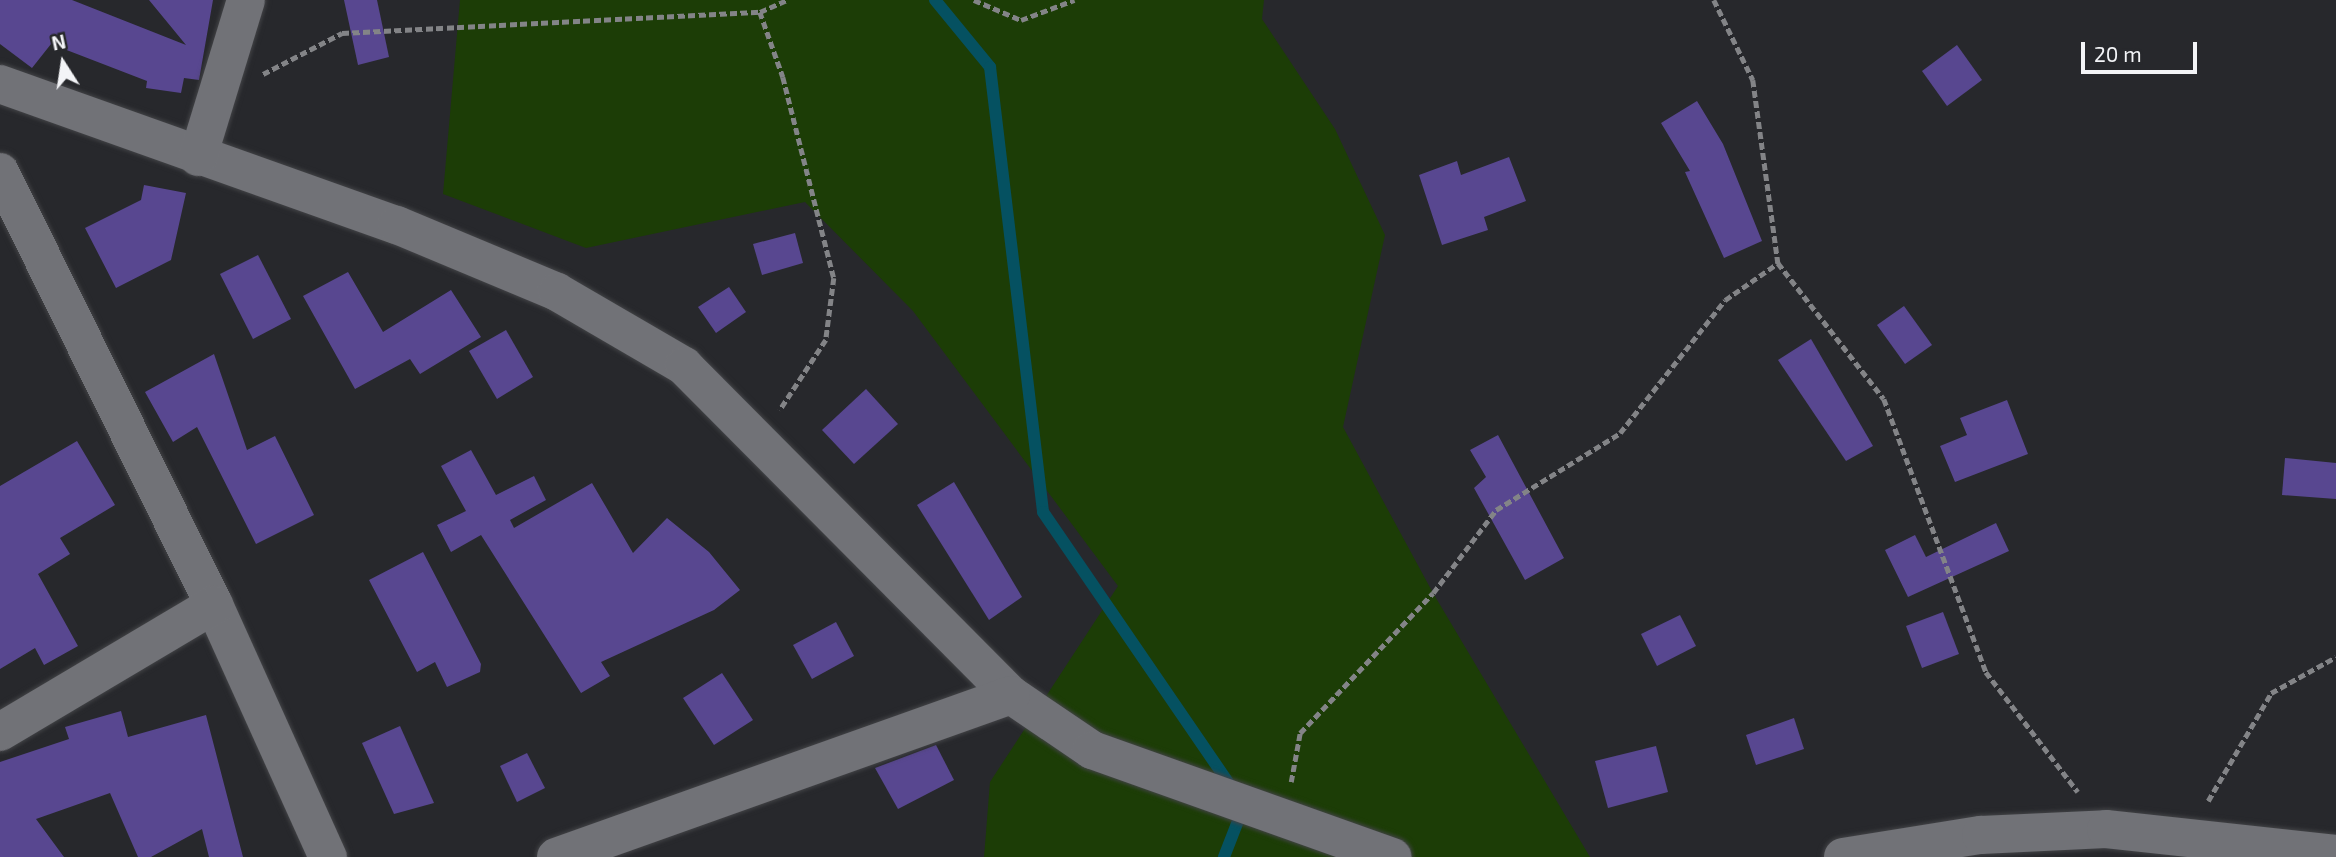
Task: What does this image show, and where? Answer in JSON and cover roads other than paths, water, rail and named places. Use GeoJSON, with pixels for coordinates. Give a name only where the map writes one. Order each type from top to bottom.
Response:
{"type":"FeatureCollection","features":[{"type":"Feature","properties":{"kind":"street"},"geometry":{"type":"LineString","coordinates":[[198,157],[246,0]]}},
{"type":"Feature","properties":{"kind":"street"},"geometry":{"type":"LineString","coordinates":[[0,84],[198,157],[397,225],[557,292],[684,366],[762,438],[1011,695],[1092,750],[1224,802],[1391,857]]}},
{"type":"Feature","properties":{"kind":"street"},"geometry":{"type":"LineString","coordinates":[[0,172],[214,605],[328,857]]}},
{"type":"Feature","properties":{"kind":"street"},"geometry":{"type":"LineString","coordinates":[[0,732],[214,605]]}},
{"type":"Feature","properties":{"kind":"street"},"geometry":{"type":"LineString","coordinates":[[556,857],[1011,695]]}},
{"type":"Feature","properties":{"kind":"street"},"geometry":{"type":"LineString","coordinates":[[1843,857],[1981,835],[2103,843],[2187,836],[2336,854]]}},
{"type":"Feature","properties":{"kind":"waterway"},"geometry":{"type":"LineString","coordinates":[[935,0],[990,67],[1043,512],[1233,790]]}},
{"type":"Feature","properties":{"kind":"waterway"},"geometry":{"type":"LineString","coordinates":[[1224,857],[1243,808]]}}]}
